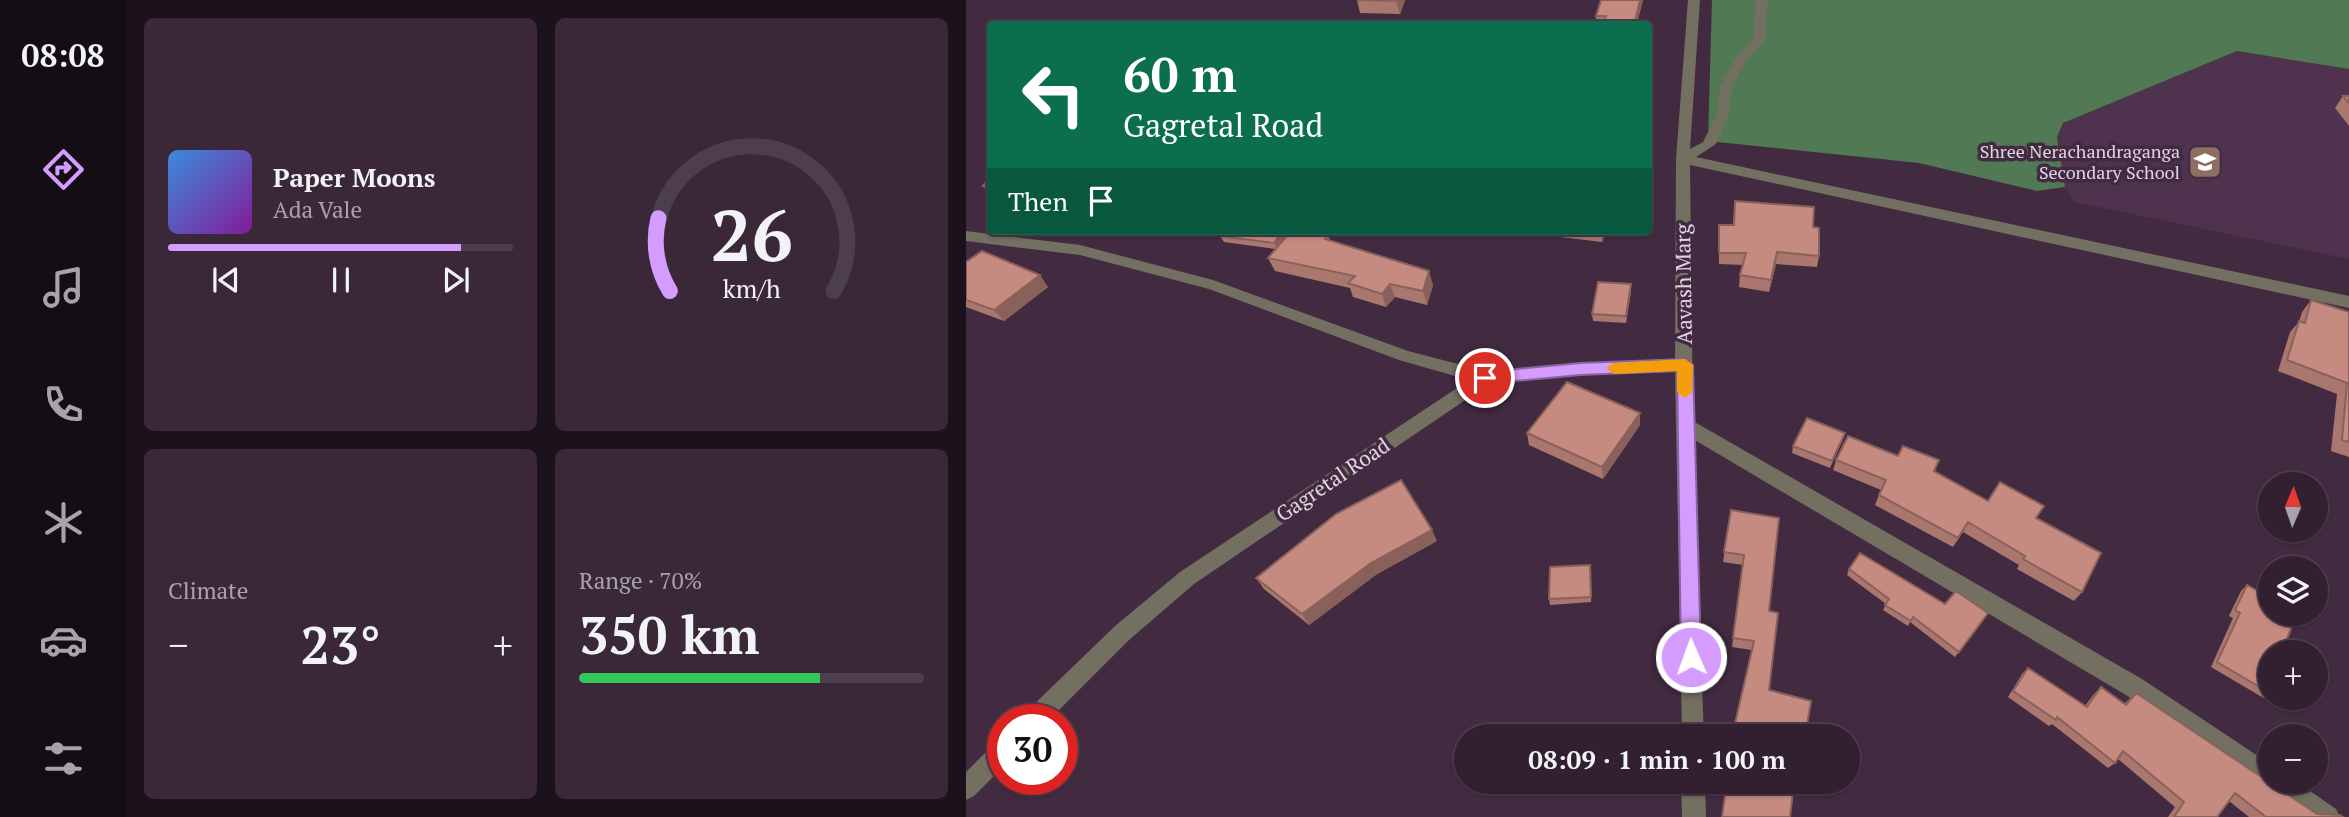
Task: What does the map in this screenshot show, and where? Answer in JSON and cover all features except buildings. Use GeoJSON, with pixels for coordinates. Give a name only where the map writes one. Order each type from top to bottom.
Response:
{"type":"FeatureCollection","features":[{"type":"Feature","properties":{"kind":"street","name":"Aavash Marg"},"geometry":{"type":"LineString","coordinates":[[1693,724],[1684,425],[1683,159],[1694,0]]}},
{"type":"Feature","properties":{"kind":"street"},"geometry":{"type":"LineString","coordinates":[[1683,159],[1709,144],[1723,115],[1726,86],[1741,59],[1759,40],[1762,0]]}},
{"type":"Feature","properties":{"kind":"street"},"geometry":{"type":"LineString","coordinates":[[1683,159],[2349,302]]}},
{"type":"Feature","properties":{"kind":"street"},"geometry":{"type":"LineString","coordinates":[[966,236],[1080,250],[1213,285],[1405,356],[1485,378]]}},
{"type":"Feature","properties":{"kind":"street","name":"Gagretal Road"},"geometry":{"type":"LineString","coordinates":[[1050,704],[1122,633],[1187,578],[1485,378],[1580,369],[1685,365]]}},
{"type":"Feature","properties":{"kind":"street"},"geometry":{"type":"LineString","coordinates":[[1684,425],[2134,687],[2258,770]]}},
{"type":"Feature","properties":{"kind":"street"},"geometry":{"type":"LineString","coordinates":[[966,788],[987,767]]}},
{"type":"Feature","properties":{"kind":"street"},"geometry":{"type":"LineString","coordinates":[[1693,794],[1694,817]]}},
{"type":"Feature","properties":{"kind":"street"},"geometry":{"type":"LineString","coordinates":[[2294,794],[2328,817]]}},
{"type":"Feature","properties":{"kind":"shaded area","name":"Shree Nerachandraganga Secondary School"},"geometry":{"type":"Polygon","coordinates":[[[2237,51],[2349,69],[2349,259],[2074,202],[2065,187],[2057,137],[2063,123],[2237,51]]]}},
{"type":"Feature","properties":{"kind":"green space"},"geometry":{"type":"Polygon","coordinates":[[[1712,0],[2349,0],[2349,69],[2237,51],[2063,123],[2057,137],[2065,187],[2037,191],[1919,163],[1708,141],[1712,0]]]}},
{"type":"Feature","properties":{"kind":"slow traffic"},"geometry":{"type":"LineString","coordinates":[[1614,368],[1685,365],[1685,392]]}},
{"type":"Feature","properties":{"kind":"place","name":"Shree Nerachandraganga Secondary School"},"geometry":{"type":"Point","coordinates":[2205,162]}},
{"type":"Feature","properties":{"kind":"route"},"geometry":{"type":"LineString","coordinates":[[1485,378],[1580,369],[1685,365],[1684,425],[1691,657]]}}]}
